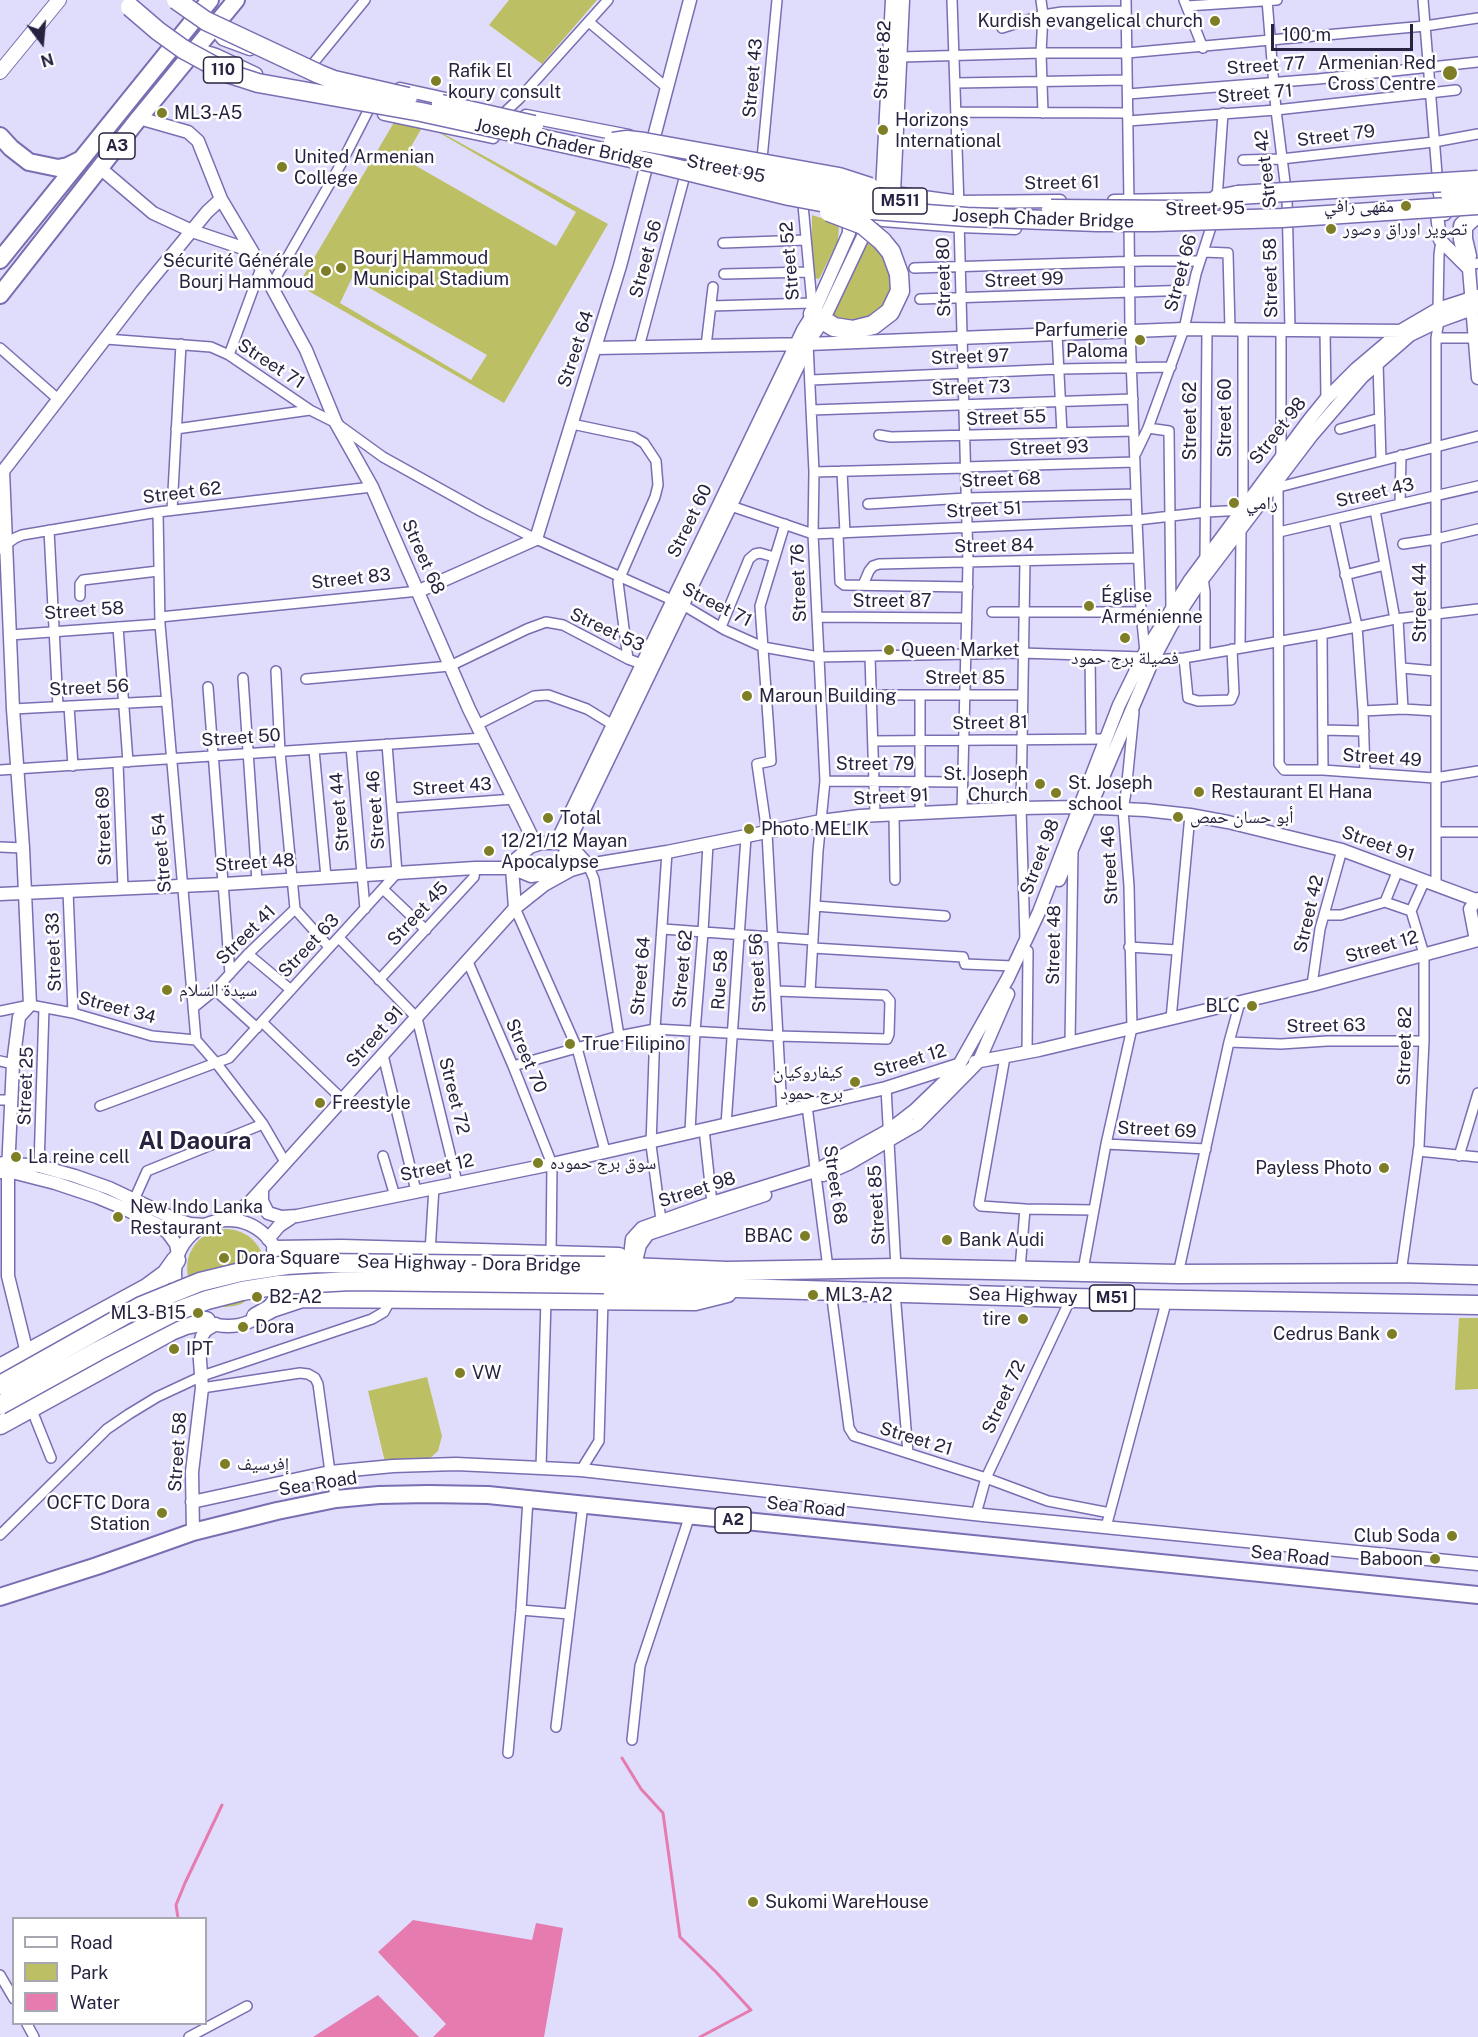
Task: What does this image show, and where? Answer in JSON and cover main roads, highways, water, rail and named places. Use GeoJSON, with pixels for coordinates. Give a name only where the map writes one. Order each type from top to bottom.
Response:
{"type":"FeatureCollection","features":[{"type":"Feature","properties":{"kind":"highway","name":"110"},"geometry":{"type":"LineString","coordinates":[[176,0],[207,21],[333,88]]}},
{"type":"Feature","properties":{"kind":"highway","name":"A3"},"geometry":{"type":"LineString","coordinates":[[0,260],[210,0]]}},
{"type":"Feature","properties":{"kind":"highway","name":"A3"},"geometry":{"type":"LineString","coordinates":[[0,295],[139,118],[236,0]]}},
{"type":"Feature","properties":{"kind":"highway","name":"110"},"geometry":{"type":"LineString","coordinates":[[127,3],[158,31],[183,49],[227,73],[276,87],[333,88]]}},
{"type":"Feature","properties":{"kind":"highway","name":"Joseph Chader Bridge"},"geometry":{"type":"LineString","coordinates":[[333,88],[613,142],[699,164],[802,185],[893,200],[970,207],[1203,210],[1360,202],[1478,192]]}},
{"type":"Feature","properties":{"kind":"highway","name":"Joseph Chader Bridge"},"geometry":{"type":"LineString","coordinates":[[333,88],[421,112],[658,164],[796,200],[858,209],[967,217],[1097,222],[1477,212]]}},
{"type":"Feature","properties":{"kind":"highway"},"geometry":{"type":"LineString","coordinates":[[0,136],[29,162],[58,168],[84,158]]}},
{"type":"Feature","properties":{"kind":"highway"},"geometry":{"type":"LineString","coordinates":[[613,142],[637,140],[839,177],[881,191]]}},
{"type":"Feature","properties":{"kind":"highway"},"geometry":{"type":"LineString","coordinates":[[1217,199],[1239,195],[1478,182]]}},
{"type":"Feature","properties":{"kind":"highway"},"geometry":{"type":"LineString","coordinates":[[796,200],[863,225],[887,246],[897,266],[900,291],[895,305],[883,319],[873,326],[853,330],[834,327],[816,313]]}},
{"type":"Feature","properties":{"kind":"highway"},"geometry":{"type":"LineString","coordinates":[[1441,214],[1477,212]]}},
{"type":"Feature","properties":{"kind":"highway"},"geometry":{"type":"LineString","coordinates":[[1473,261],[1463,239],[1463,226],[1477,212]]}},
{"type":"Feature","properties":{"kind":"highway"},"geometry":{"type":"LineString","coordinates":[[272,1245],[694,1259],[727,1271]]}},
{"type":"Feature","properties":{"kind":"highway"},"geometry":{"type":"LineString","coordinates":[[0,1368],[161,1279],[177,1258]]}},
{"type":"Feature","properties":{"kind":"highway","name":"Sea Highway - Dora Bridge"},"geometry":{"type":"LineString","coordinates":[[0,1384],[141,1306],[200,1282],[241,1272],[320,1263],[605,1266]]}},
{"type":"Feature","properties":{"kind":"highway","name":"Sea Highway"},"geometry":{"type":"LineString","coordinates":[[605,1266],[727,1271],[896,1268],[1083,1270],[1178,1274],[1478,1275]]}},
{"type":"Feature","properties":{"kind":"highway","name":"Sea Highway - Dora Bridge"},"geometry":{"type":"LineString","coordinates":[[0,1405],[172,1313],[207,1300],[242,1291],[279,1285],[351,1281],[604,1292]]}},
{"type":"Feature","properties":{"kind":"highway","name":"Sea Highway"},"geometry":{"type":"LineString","coordinates":[[604,1292],[746,1287],[1071,1298],[1478,1305]]}},
{"type":"Feature","properties":{"kind":"highway"},"geometry":{"type":"LineString","coordinates":[[256,1317],[272,1308],[302,1298],[546,1300],[604,1292]]}},
{"type":"Feature","properties":{"kind":"highway"},"geometry":{"type":"LineString","coordinates":[[135,1295],[148,1298],[158,1307],[161,1314],[161,1327],[155,1340]]}},
{"type":"Feature","properties":{"kind":"highway"},"geometry":{"type":"LineString","coordinates":[[0,1425],[186,1325],[211,1323]]}},
{"type":"Feature","properties":{"kind":"highway","name":"Sea Road"},"geometry":{"type":"LineString","coordinates":[[0,1597],[193,1532],[277,1510],[336,1499],[428,1494],[488,1495],[583,1504],[1478,1595]]}},
{"type":"Feature","properties":{"kind":"main road"},"geometry":{"type":"LineString","coordinates":[[0,72],[59,0]]}},
{"type":"Feature","properties":{"kind":"water"},"geometry":{"type":"Polygon","coordinates":[[[413,1920],[532,1940],[536,1923],[563,1928],[544,2037],[433,2037],[446,2024],[378,1952],[413,1920]]]}},
{"type":"Feature","properties":{"kind":"water"},"geometry":{"type":"Polygon","coordinates":[[[378,1995],[419,2037],[313,2037],[378,1995]]]}},
{"type":"Feature","properties":{"kind":"waterway"},"geometry":{"type":"LineString","coordinates":[[622,1758],[641,1789],[663,1813],[680,1937],[751,2010],[700,2037]]}},
{"type":"Feature","properties":{"kind":"waterway"},"geometry":{"type":"LineString","coordinates":[[178,1917],[176,1905],[222,1805]]}},
{"type":"Feature","properties":{"kind":"place","name":"Kurdish evangelical church"},"geometry":{"type":"Point","coordinates":[1215,21]}},
{"type":"Feature","properties":{"kind":"place","name":"Armenian Red Cross Centre"},"geometry":{"type":"Point","coordinates":[1450,73]}},
{"type":"Feature","properties":{"kind":"place","name":"Rafik El koury consult"},"geometry":{"type":"Point","coordinates":[436,81]}},
{"type":"Feature","properties":{"kind":"place","name":"ML3-A5"},"geometry":{"type":"Point","coordinates":[162,113]}},
{"type":"Feature","properties":{"kind":"place","name":"Horizons International"},"geometry":{"type":"Point","coordinates":[883,130]}},
{"type":"Feature","properties":{"kind":"place","name":"United Armenian College"},"geometry":{"type":"Point","coordinates":[282,167]}},
{"type":"Feature","properties":{"kind":"place","name":"مقهى رافي"},"geometry":{"type":"Point","coordinates":[1406,206]}},
{"type":"Feature","properties":{"kind":"place","name":"تصوير اوراق وصور"},"geometry":{"type":"Point","coordinates":[1331,229]}},
{"type":"Feature","properties":{"kind":"place","name":"Bourj Hammoud Municipal Stadium"},"geometry":{"type":"Point","coordinates":[341,268]}},
{"type":"Feature","properties":{"kind":"place","name":"Sécurité Générale Bourj Hammoud"},"geometry":{"type":"Point","coordinates":[326,271]}},
{"type":"Feature","properties":{"kind":"place","name":"Parfumerie Paloma"},"geometry":{"type":"Point","coordinates":[1140,340]}},
{"type":"Feature","properties":{"kind":"place","name":"رامي"},"geometry":{"type":"Point","coordinates":[1234,503]}},
{"type":"Feature","properties":{"kind":"place","name":"Église Arménienne"},"geometry":{"type":"Point","coordinates":[1089,606]}},
{"type":"Feature","properties":{"kind":"place","name":"فصيلة برج حمود"},"geometry":{"type":"Point","coordinates":[1125,638]}},
{"type":"Feature","properties":{"kind":"place","name":"Queen Market"},"geometry":{"type":"Point","coordinates":[889,650]}},
{"type":"Feature","properties":{"kind":"place","name":"Maroun Building"},"geometry":{"type":"Point","coordinates":[747,696]}},
{"type":"Feature","properties":{"kind":"place","name":"St. Joseph Church"},"geometry":{"type":"Point","coordinates":[1040,784]}},
{"type":"Feature","properties":{"kind":"place","name":"Restaurant El Hana"},"geometry":{"type":"Point","coordinates":[1199,792]}},
{"type":"Feature","properties":{"kind":"place","name":"St. Joseph school"},"geometry":{"type":"Point","coordinates":[1056,793]}},
{"type":"Feature","properties":{"kind":"place","name":"أبو حسان حمص"},"geometry":{"type":"Point","coordinates":[1178,817]}},
{"type":"Feature","properties":{"kind":"place","name":"Total"},"geometry":{"type":"Point","coordinates":[548,818]}},
{"type":"Feature","properties":{"kind":"place","name":"Photo MELIK"},"geometry":{"type":"Point","coordinates":[749,829]}},
{"type":"Feature","properties":{"kind":"place","name":"12/21/12 Mayan Apocalypse"},"geometry":{"type":"Point","coordinates":[489,851]}},
{"type":"Feature","properties":{"kind":"place","name":"سيدة السلام"},"geometry":{"type":"Point","coordinates":[167,990]}},
{"type":"Feature","properties":{"kind":"place","name":"BLC"},"geometry":{"type":"Point","coordinates":[1252,1006]}},
{"type":"Feature","properties":{"kind":"place","name":"True Filipino"},"geometry":{"type":"Point","coordinates":[570,1044]}},
{"type":"Feature","properties":{"kind":"place","name":"كيفاروكيان برج حمود"},"geometry":{"type":"Point","coordinates":[855,1082]}},
{"type":"Feature","properties":{"kind":"place","name":"Freestyle"},"geometry":{"type":"Point","coordinates":[320,1103]}},
{"type":"Feature","properties":{"kind":"place","name":"La reine cell"},"geometry":{"type":"Point","coordinates":[16,1157]}},
{"type":"Feature","properties":{"kind":"place","name":"سوق برج حموده"},"geometry":{"type":"Point","coordinates":[538,1163]}},
{"type":"Feature","properties":{"kind":"place","name":"Payless Photo"},"geometry":{"type":"Point","coordinates":[1384,1168]}},
{"type":"Feature","properties":{"kind":"place","name":"New Indo Lanka Restaurant"},"geometry":{"type":"Point","coordinates":[118,1217]}},
{"type":"Feature","properties":{"kind":"place","name":"BBAC"},"geometry":{"type":"Point","coordinates":[805,1236]}},
{"type":"Feature","properties":{"kind":"place","name":"Bank Audi"},"geometry":{"type":"Point","coordinates":[947,1240]}},
{"type":"Feature","properties":{"kind":"place","name":"Dora Square"},"geometry":{"type":"Point","coordinates":[224,1258]}},
{"type":"Feature","properties":{"kind":"place","name":"ML3-A2"},"geometry":{"type":"Point","coordinates":[813,1295]}},
{"type":"Feature","properties":{"kind":"place","name":"B2-A2"},"geometry":{"type":"Point","coordinates":[257,1297]}},
{"type":"Feature","properties":{"kind":"place","name":"ML3-B15"},"geometry":{"type":"Point","coordinates":[198,1313]}},
{"type":"Feature","properties":{"kind":"place","name":"tire"},"geometry":{"type":"Point","coordinates":[1023,1319]}},
{"type":"Feature","properties":{"kind":"place","name":"Dora"},"geometry":{"type":"Point","coordinates":[243,1327]}},
{"type":"Feature","properties":{"kind":"place","name":"Cedrus Bank"},"geometry":{"type":"Point","coordinates":[1392,1334]}},
{"type":"Feature","properties":{"kind":"place","name":"IPT"},"geometry":{"type":"Point","coordinates":[174,1349]}},
{"type":"Feature","properties":{"kind":"place","name":"VW"},"geometry":{"type":"Point","coordinates":[460,1373]}},
{"type":"Feature","properties":{"kind":"place","name":"إفرسيف"},"geometry":{"type":"Point","coordinates":[225,1464]}},
{"type":"Feature","properties":{"kind":"place","name":"OCFTC Dora Station"},"geometry":{"type":"Point","coordinates":[162,1513]}},
{"type":"Feature","properties":{"kind":"place","name":"Club Soda"},"geometry":{"type":"Point","coordinates":[1452,1536]}},
{"type":"Feature","properties":{"kind":"place","name":"Baboon"},"geometry":{"type":"Point","coordinates":[1435,1559]}},
{"type":"Feature","properties":{"kind":"place","name":"Sukomi WareHouse"},"geometry":{"type":"Point","coordinates":[753,1902]}},
{"type":"Feature","properties":{"kind":"district","name":"Al Daoura"},"geometry":{"type":"Point","coordinates":[195,1142]}}]}
